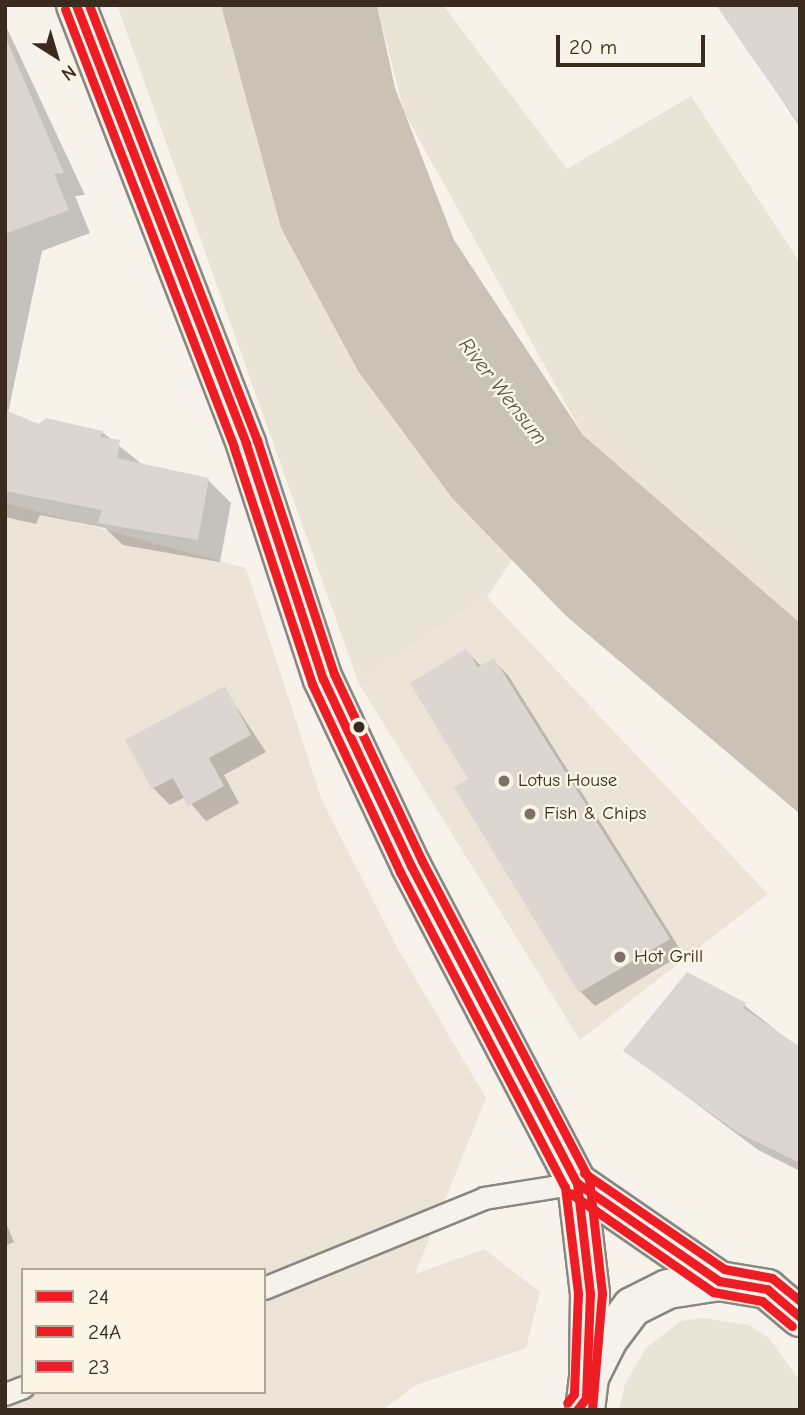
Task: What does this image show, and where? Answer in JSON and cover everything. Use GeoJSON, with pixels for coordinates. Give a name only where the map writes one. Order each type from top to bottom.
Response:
{"type":"FeatureCollection","features":[{"type":"Feature","properties":{"kind":"main road"},"geometry":{"type":"LineString","coordinates":[[76,5],[246,444],[323,679],[411,866],[577,1183],[590,1293],[587,1393]]}},
{"type":"Feature","properties":{"kind":"main road"},"geometry":{"type":"LineString","coordinates":[[577,1183],[719,1280],[783,1296],[800,1317]]}},
{"type":"Feature","properties":{"kind":"main road"},"geometry":{"type":"LineString","coordinates":[[587,1393],[632,1307],[668,1289],[719,1280]]}},
{"type":"Feature","properties":{"kind":"lane"},"geometry":{"type":"LineString","coordinates":[[266,1287],[484,1198],[577,1183]]}},
{"type":"Feature","properties":{"kind":"shaded area"},"geometry":{"type":"Polygon","coordinates":[[[117,5],[223,5],[281,228],[358,371],[452,498],[512,560],[487,597],[359,684],[117,5]]]}},
{"type":"Feature","properties":{"kind":"shaded area"},"geometry":{"type":"Polygon","coordinates":[[[377,5],[443,5],[567,169],[691,96],[800,263],[800,623],[583,435],[404,112],[377,5]]]}},
{"type":"Feature","properties":{"kind":"shaded area"},"geometry":{"type":"Polygon","coordinates":[[[5,503],[246,568],[322,801],[398,949],[486,1098],[415,1274],[484,1249],[540,1292],[526,1348],[416,1385],[383,1410],[5,1410],[5,503]]]}},
{"type":"Feature","properties":{"kind":"shaded area"},"geometry":{"type":"Polygon","coordinates":[[[487,597],[768,894],[580,1040],[359,684],[487,597]]]}},
{"type":"Feature","properties":{"kind":"shaded area"},"geometry":{"type":"Polygon","coordinates":[[[701,1318],[749,1325],[769,1338],[799,1380],[800,1410],[619,1410],[625,1384],[646,1348],[681,1321],[701,1318]]]}},
{"type":"Feature","properties":{"kind":"water","name":"River Wensum"},"geometry":{"type":"Polygon","coordinates":[[[221,5],[377,5],[395,88],[454,240],[583,435],[800,623],[800,814],[565,615],[452,498],[358,371],[281,228],[221,5]]]}},
{"type":"Feature","properties":{"kind":"building"},"geometry":{"type":"Polygon","coordinates":[[[716,5],[800,5],[800,125],[751,56],[716,5]]]}},
{"type":"Feature","properties":{"kind":"building"},"geometry":{"type":"Polygon","coordinates":[[[5,36],[64,173],[54,174],[69,210],[5,234],[5,36]]]}},
{"type":"Feature","properties":{"kind":"building"},"geometry":{"type":"Polygon","coordinates":[[[5,410],[39,424],[46,418],[103,431],[100,437],[120,440],[117,458],[209,478],[198,540],[98,523],[102,510],[5,491],[5,410]]]}},
{"type":"Feature","properties":{"kind":"building"},"geometry":{"type":"Polygon","coordinates":[[[466,649],[478,667],[494,658],[670,939],[579,993],[454,787],[468,779],[410,683],[466,649]]]}},
{"type":"Feature","properties":{"kind":"building"},"geometry":{"type":"Polygon","coordinates":[[[225,686],[251,735],[209,758],[224,786],[188,806],[173,778],[152,789],[125,740],[225,686]]]}},
{"type":"Feature","properties":{"kind":"building"},"geometry":{"type":"Polygon","coordinates":[[[687,972],[746,1003],[743,1008],[800,1047],[800,1163],[737,1132],[623,1051],[687,972]]]}},
{"type":"Feature","properties":{"kind":"transit line","name":"24"},"geometry":{"type":"LineString","coordinates":[[76,5],[246,444],[323,679],[411,866],[577,1183],[590,1293],[586,1398],[577,1410]]}},
{"type":"Feature","properties":{"kind":"transit line","name":"23"},"geometry":{"type":"LineString","coordinates":[[89,5],[257,440],[334,674],[422,861],[589,1179],[602,1293],[592,1410]]}},
{"type":"Feature","properties":{"kind":"transit line","name":"24A"},"geometry":{"type":"LineString","coordinates":[[65,9],[234,448],[312,684],[400,872],[565,1187],[578,1293],[574,1394],[567,1403]]}},
{"type":"Feature","properties":{"kind":"transit line","name":"23"},"geometry":{"type":"LineString","coordinates":[[584,1173],[724,1269],[772,1278],[800,1301]]}},
{"type":"Feature","properties":{"kind":"transit line","name":"24"},"geometry":{"type":"LineString","coordinates":[[577,1183],[719,1281],[767,1289],[800,1317]]}},
{"type":"Feature","properties":{"kind":"transit line","name":"24A"},"geometry":{"type":"LineString","coordinates":[[570,1193],[713,1292],[762,1301],[792,1326]]}},
{"type":"Feature","properties":{"kind":"place","name":"Lotus House"},"geometry":{"type":"Point","coordinates":[504,781]}},
{"type":"Feature","properties":{"kind":"place","name":"Fish & Chips"},"geometry":{"type":"Point","coordinates":[530,814]}},
{"type":"Feature","properties":{"kind":"place","name":"Hot Grill"},"geometry":{"type":"Point","coordinates":[620,957]}}]}
